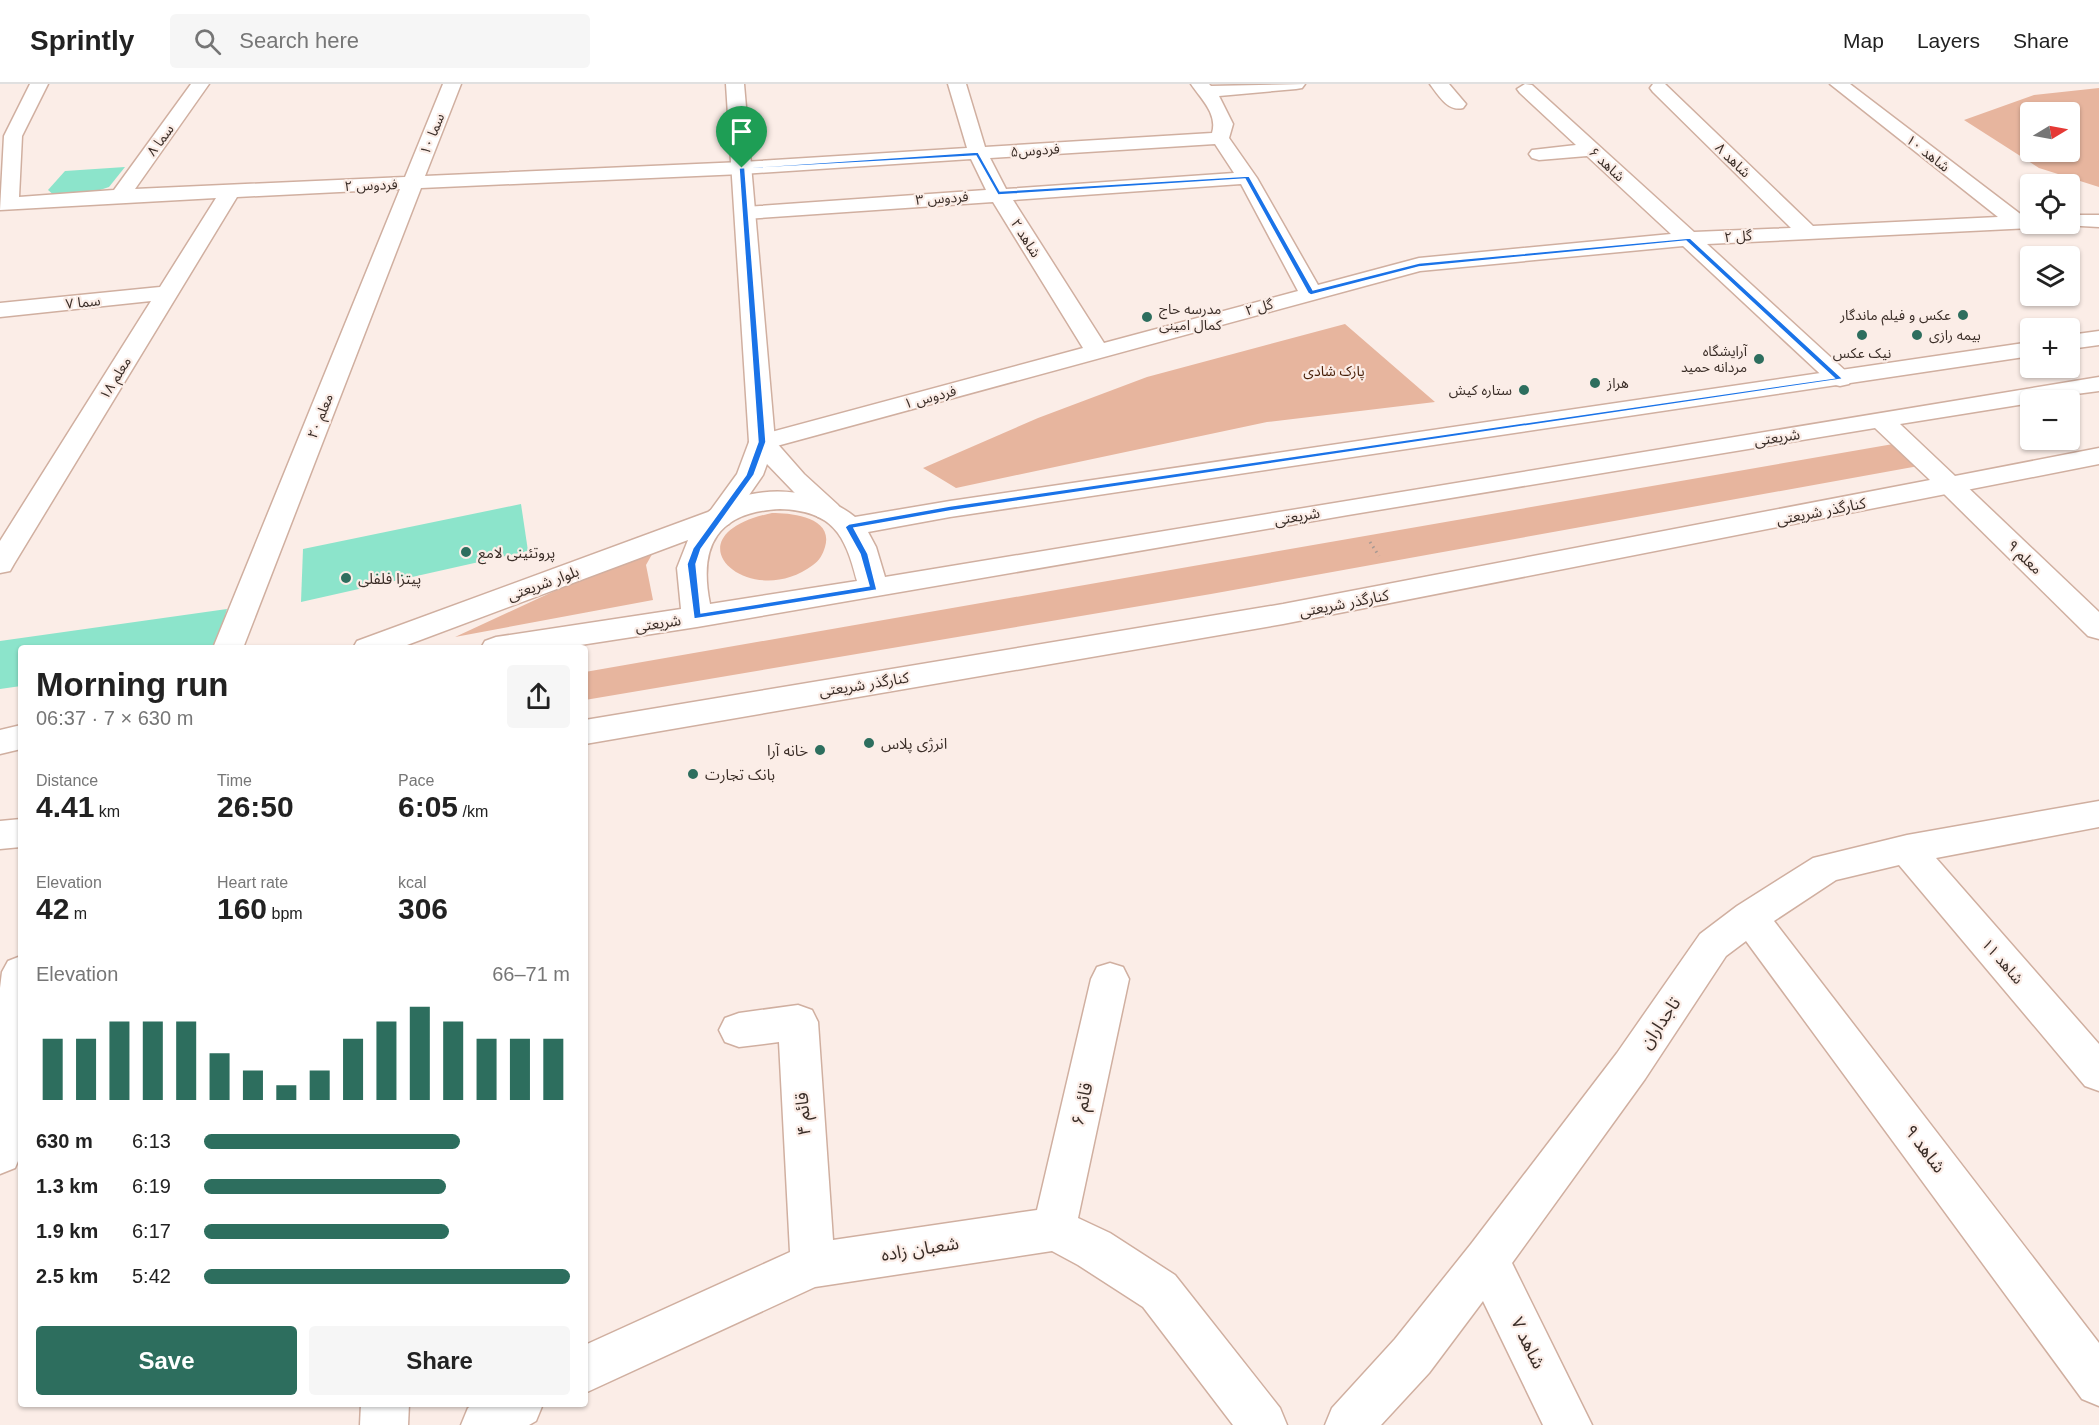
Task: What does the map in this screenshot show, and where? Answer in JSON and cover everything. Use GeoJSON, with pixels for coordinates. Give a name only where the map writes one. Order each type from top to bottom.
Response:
{"type":"FeatureCollection","features":[{"type":"Feature","properties":{"kind":"street"},"geometry":{"type":"LineString","coordinates":[[5,203],[7,137],[39,84]]}},
{"type":"Feature","properties":{"kind":"street","name":"سما ۸"},"geometry":{"type":"LineString","coordinates":[[120,196],[200,84]]}},
{"type":"Feature","properties":{"kind":"street","name":"سما ۱۰"},"geometry":{"type":"LineString","coordinates":[[412,183],[452,84]]}},
{"type":"Feature","properties":{"kind":"street"},"geometry":{"type":"LineString","coordinates":[[697,616],[692,564],[702,541],[750,475],[762,442],[735,84]]}},
{"type":"Feature","properties":{"kind":"street","name":"شاهد ۲"},"geometry":{"type":"LineString","coordinates":[[957,84],[978,154],[998,193],[1098,351]]}},
{"type":"Feature","properties":{"kind":"street"},"geometry":{"type":"LineString","coordinates":[[1203,88],[1296,84]]}},
{"type":"Feature","properties":{"kind":"street"},"geometry":{"type":"LineString","coordinates":[[1439,84],[1457,104]]}},
{"type":"Feature","properties":{"kind":"street","name":"شاهد ۱۰"},"geometry":{"type":"LineString","coordinates":[[1839,84],[2020,219]]}},
{"type":"Feature","properties":{"kind":"street"},"geometry":{"type":"LineString","coordinates":[[1203,88],[1216,105],[1224,124],[1220,138],[1247,177],[1311,293]]}},
{"type":"Feature","properties":{"kind":"street","name":"شاهد ۸"},"geometry":{"type":"LineString","coordinates":[[1659,88],[1808,232]]}},
{"type":"Feature","properties":{"kind":"street","name":"شاهد ۶"},"geometry":{"type":"LineString","coordinates":[[1526,89],[1840,379]]}},
{"type":"Feature","properties":{"kind":"street","name":"فردوس۵"},"geometry":{"type":"LineString","coordinates":[[742,168],[1220,138]]}},
{"type":"Feature","properties":{"kind":"street"},"geometry":{"type":"LineString","coordinates":[[1539,154],[1591,150]]}},
{"type":"Feature","properties":{"kind":"street","name":"فردوس ۲"},"geometry":{"type":"LineString","coordinates":[[5,203],[742,168]]}},
{"type":"Feature","properties":{"kind":"street","name":"فردوس ۳"},"geometry":{"type":"LineString","coordinates":[[745,213],[998,193],[1247,177]]}},
{"type":"Feature","properties":{"kind":"street","name":"معلم ۲۰"},"geometry":{"type":"LineString","coordinates":[[229,645],[412,183]]}},
{"type":"Feature","properties":{"kind":"street","name":"معلم ۱۸"},"geometry":{"type":"LineString","coordinates":[[0,564],[230,191]]}},
{"type":"Feature","properties":{"kind":"street"},"geometry":{"type":"LineString","coordinates":[[2080,221],[2099,221]]}},
{"type":"Feature","properties":{"kind":"street","name":"گل ۲"},"geometry":{"type":"LineString","coordinates":[[1098,351],[1419,265],[1688,239],[2020,222]]}},
{"type":"Feature","properties":{"kind":"street","name":"سما ۷"},"geometry":{"type":"LineString","coordinates":[[0,310],[167,293]]}},
{"type":"Feature","properties":{"kind":"street"},"geometry":{"type":"LineString","coordinates":[[2080,341],[2099,338]]}},
{"type":"Feature","properties":{"kind":"street","name":"فردوس ۱"},"geometry":{"type":"LineString","coordinates":[[762,442],[1098,351]]}},
{"type":"Feature","properties":{"kind":"street"},"geometry":{"type":"LineString","coordinates":[[839,519],[950,509],[2020,351]]}},
{"type":"Feature","properties":{"kind":"street","name":"شریعتی"},"geometry":{"type":"LineString","coordinates":[[514,645],[874,588],[1348,507],[2099,384]]}},
{"type":"Feature","properties":{"kind":"street","name":"معلم ۹"},"geometry":{"type":"LineString","coordinates":[[1881,420],[2099,630]]}},
{"type":"Feature","properties":{"kind":"street"},"geometry":{"type":"LineString","coordinates":[[762,442],[795,480],[839,519],[864,554],[874,588]]}},
{"type":"Feature","properties":{"kind":"street","name":"کنارگذر شریعتی"},"geometry":{"type":"LineString","coordinates":[[588,731],[1283,614],[2099,456]]}},
{"type":"Feature","properties":{"kind":"street","name":"بلوار شریعتی"},"geometry":{"type":"LineString","coordinates":[[376,645],[718,518],[750,504],[784,500],[801,502],[839,519]]}},
{"type":"Feature","properties":{"kind":"street"},"geometry":{"type":"LineString","coordinates":[[0,742],[18,738]]}},
{"type":"Feature","properties":{"kind":"street","name":"تاجداران"},"geometry":{"type":"LineString","coordinates":[[1348,1425],[1413,1356],[1487,1260],[1630,1066],[1713,945],[1750,917],[1826,868],[1907,849],[2099,814]]}},
{"type":"Feature","properties":{"kind":"street"},"geometry":{"type":"LineString","coordinates":[[0,835],[18,833]]}},
{"type":"Feature","properties":{"kind":"street","name":"شاهد ۱۱"},"geometry":{"type":"LineString","coordinates":[[1907,849],[2099,1073]]}},
{"type":"Feature","properties":{"kind":"street","name":"شاهد ۹"},"geometry":{"type":"LineString","coordinates":[[1750,917],[2099,1382]]}},
{"type":"Feature","properties":{"kind":"street","name":"قائم ۶"},"geometry":{"type":"LineString","coordinates":[[1054,1229],[1110,979]]}},
{"type":"Feature","properties":{"kind":"street"},"geometry":{"type":"LineString","coordinates":[[0,1154],[18,998]]}},
{"type":"Feature","properties":{"kind":"street","name":"قائم ۴"},"geometry":{"type":"LineString","coordinates":[[738,1030],[798,1022],[813,1265]]}},
{"type":"Feature","properties":{"kind":"street"},"geometry":{"type":"LineString","coordinates":[[1054,1229],[1094,1249],[1159,1291],[1222,1369],[1263,1425]]}},
{"type":"Feature","properties":{"kind":"street","name":"شعبان زاده"},"geometry":{"type":"LineString","coordinates":[[588,1368],[813,1265],[1054,1229]]}},
{"type":"Feature","properties":{"kind":"street","name":"شاهد ۷"},"geometry":{"type":"LineString","coordinates":[[1487,1260],[1568,1425]]}},
{"type":"Feature","properties":{"kind":"street"},"geometry":{"type":"LineString","coordinates":[[384,1425],[386,1407]]}},
{"type":"Feature","properties":{"kind":"street"},"geometry":{"type":"LineString","coordinates":[[485,1425],[514,1407]]}},
{"type":"Feature","properties":{"kind":"green space"},"geometry":{"type":"Polygon","coordinates":[[[2099,88],[2099,187],[2080,181],[2080,174],[2058,174],[2039,168],[2030,162],[2080,162],[2080,102],[2020,102],[2020,156],[1964,120],[2034,95],[2099,88]]]}},
{"type":"Feature","properties":{"kind":"green space","name":"پارک شادی"},"geometry":{"type":"Polygon","coordinates":[[[1345,324],[1435,402],[1267,422],[956,488],[923,468],[1038,418],[1147,377],[1345,324]]]}},
{"type":"Feature","properties":{"kind":"green space"},"geometry":{"type":"Polygon","coordinates":[[[1899,443],[1924,465],[1211,594],[588,699],[588,671],[1899,443]]]}},
{"type":"Feature","properties":{"kind":"green space"},"geometry":{"type":"Polygon","coordinates":[[[772,513],[799,516],[817,523],[823,529],[826,537],[823,552],[813,565],[789,577],[765,580],[744,576],[728,566],[720,552],[724,538],[740,524],[772,513]]]}},
{"type":"Feature","properties":{"kind":"green space"},"geometry":{"type":"Polygon","coordinates":[[[655,549],[646,565],[653,600],[455,637],[643,550],[655,549]]]}},
{"type":"Feature","properties":{"kind":"building"},"geometry":{"type":"Polygon","coordinates":[[[125,167],[109,187],[88,194],[55,196],[48,190],[65,171],[125,167]]]}},
{"type":"Feature","properties":{"kind":"building"},"geometry":{"type":"Polygon","coordinates":[[[521,504],[528,551],[301,602],[303,549],[521,504]]]}},
{"type":"Feature","properties":{"kind":"building"},"geometry":{"type":"Polygon","coordinates":[[[227,609],[217,645],[18,645],[18,686],[0,689],[0,641],[227,609]]]}},
{"type":"Feature","properties":{"kind":"place","name":"عکس و فیلم ماندگار"},"geometry":{"type":"Point","coordinates":[1963,315]}},
{"type":"Feature","properties":{"kind":"place","name":"مدرسه حاج کمال امینی"},"geometry":{"type":"Point","coordinates":[1147,317]}},
{"type":"Feature","properties":{"kind":"place","name":"نیک عکس"},"geometry":{"type":"Point","coordinates":[1862,335]}},
{"type":"Feature","properties":{"kind":"place","name":"بیمه رازی"},"geometry":{"type":"Point","coordinates":[1917,335]}},
{"type":"Feature","properties":{"kind":"place","name":"آرایشگاه مردانه حمید"},"geometry":{"type":"Point","coordinates":[1759,359]}},
{"type":"Feature","properties":{"kind":"place","name":"هراز"},"geometry":{"type":"Point","coordinates":[1595,383]}},
{"type":"Feature","properties":{"kind":"place","name":"ستاره کیش"},"geometry":{"type":"Point","coordinates":[1524,390]}},
{"type":"Feature","properties":{"kind":"place","name":"پروتئینی لامع"},"geometry":{"type":"Point","coordinates":[466,552]}},
{"type":"Feature","properties":{"kind":"place","name":"پیتزا فلفلی"},"geometry":{"type":"Point","coordinates":[346,578]}},
{"type":"Feature","properties":{"kind":"place","name":"انرژی پلاس"},"geometry":{"type":"Point","coordinates":[869,743]}},
{"type":"Feature","properties":{"kind":"place","name":"خانه آرا"},"geometry":{"type":"Point","coordinates":[820,750]}},
{"type":"Feature","properties":{"kind":"place","name":"بانک تجارت"},"geometry":{"type":"Point","coordinates":[693,774]}},
{"type":"Feature","properties":{"kind":"route"},"geometry":{"type":"LineString","coordinates":[[978,154],[998,193],[1247,177],[1311,293],[1419,265],[1688,239],[1840,379],[950,509],[849,527],[864,554],[874,588],[697,616],[692,564],[697,548],[750,475],[762,442],[742,168],[978,154]]}}]}
